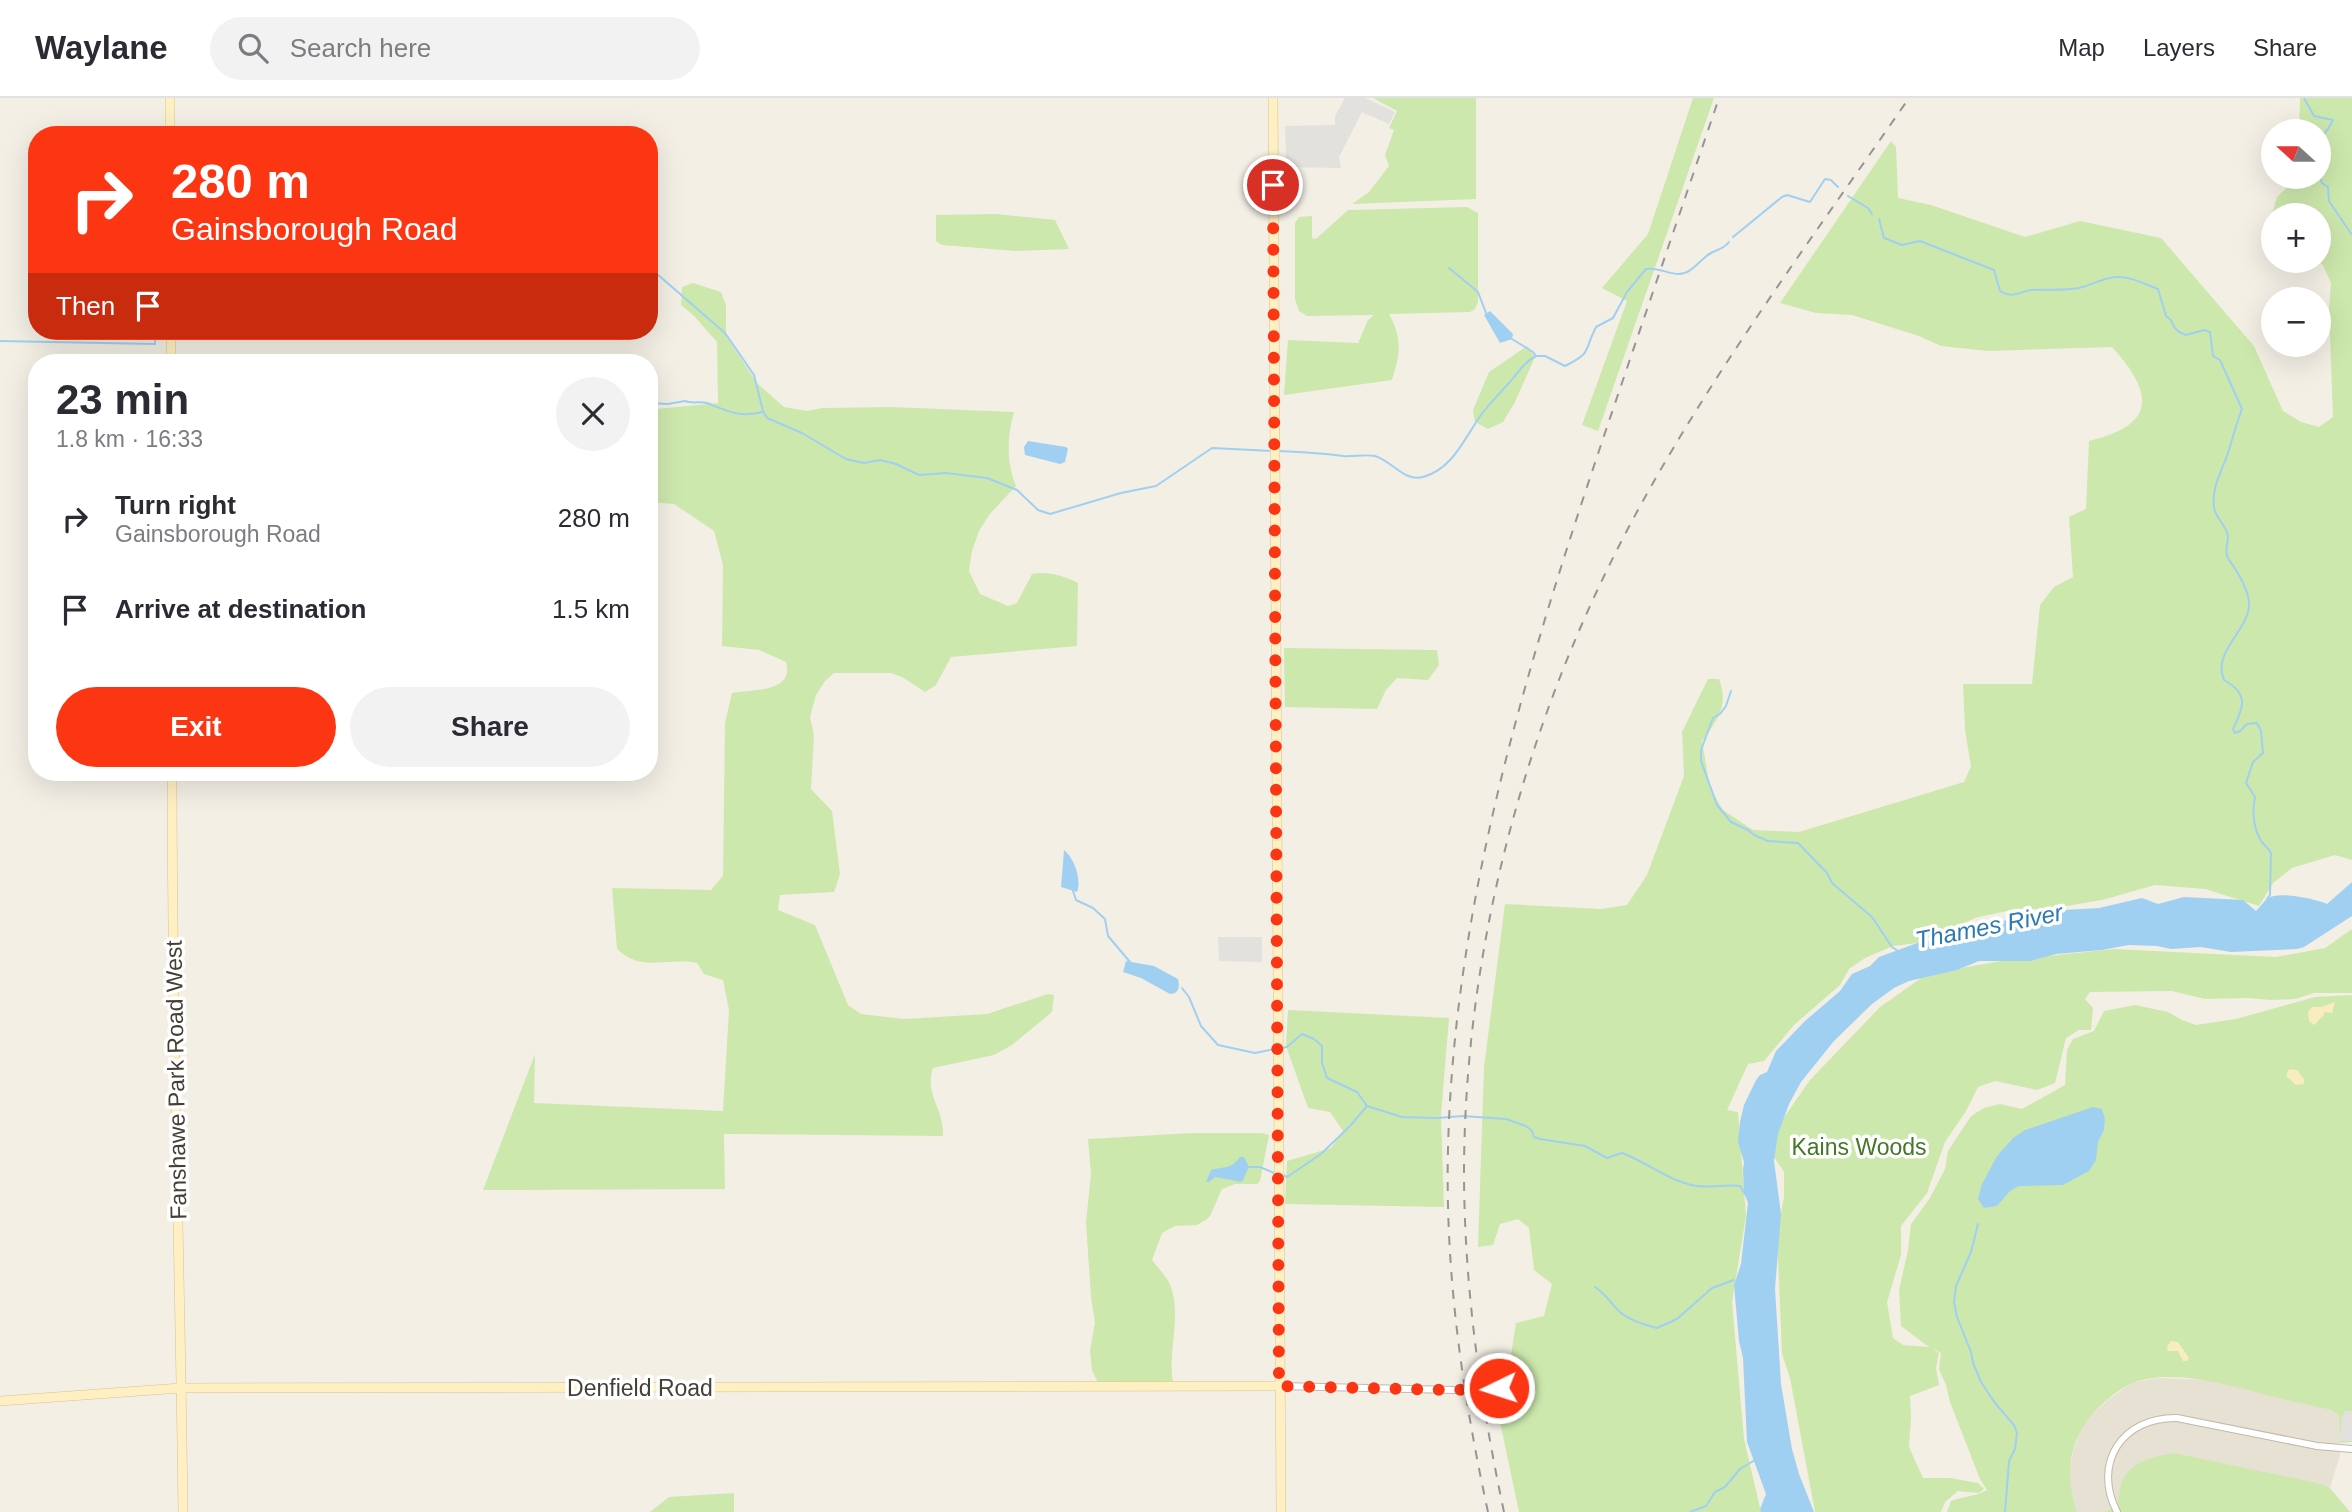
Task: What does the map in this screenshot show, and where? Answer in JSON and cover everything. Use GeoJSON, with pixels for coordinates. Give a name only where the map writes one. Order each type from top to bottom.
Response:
{"type":"FeatureCollection","features":[{"type":"Feature","properties":{"kind":"main road"},"geometry":{"type":"LineString","coordinates":[[170,98],[170,126]]}},
{"type":"Feature","properties":{"kind":"main road"},"geometry":{"type":"LineString","coordinates":[[1273,98],[1281,1512]]}},
{"type":"Feature","properties":{"kind":"main road","name":"Fanshawe Park Road West"},"geometry":{"type":"LineString","coordinates":[[172,781],[183,1512]]}},
{"type":"Feature","properties":{"kind":"main road","name":"Denfield Road"},"geometry":{"type":"LineString","coordinates":[[0,1401],[181,1388],[1279,1386]]}},
{"type":"Feature","properties":{"kind":"street"},"geometry":{"type":"LineString","coordinates":[[1279,1386],[1454,1390],[1499,1388]]}},
{"type":"Feature","properties":{"kind":"street"},"geometry":{"type":"LineString","coordinates":[[2117,1512],[2109,1497],[2107,1476],[2111,1458],[2122,1439],[2133,1429],[2161,1418],[2188,1420],[2317,1446],[2352,1449]]}},
{"type":"Feature","properties":{"kind":"shaded area"},"geometry":{"type":"Polygon","coordinates":[[[1345,98],[1365,98],[1395,112],[1389,124],[1362,112],[1339,157],[1341,168],[1284,167],[1285,126],[1335,125],[1335,116],[1345,98]]]}},
{"type":"Feature","properties":{"kind":"shaded area"},"geometry":{"type":"Polygon","coordinates":[[[1218,937],[1262,937],[1262,962],[1219,961],[1218,937]]]}},
{"type":"Feature","properties":{"kind":"shaded area"},"geometry":{"type":"Polygon","coordinates":[[[2156,1378],[2215,1380],[2333,1410],[2339,1416],[2340,1455],[2330,1488],[2321,1484],[2122,1481],[2120,1500],[2115,1508],[2103,1512],[2077,1512],[2069,1474],[2080,1431],[2109,1399],[2132,1383],[2156,1378]]]}},
{"type":"Feature","properties":{"kind":"shaded area"},"geometry":{"type":"Polygon","coordinates":[[[2345,1411],[2352,1411],[2352,1441],[2340,1441],[2342,1416],[2345,1411]]]}},
{"type":"Feature","properties":{"kind":"green space"},"geometry":{"type":"Polygon","coordinates":[[[1373,98],[1476,98],[1476,199],[1352,204],[1369,192],[1389,166],[1385,155],[1394,130],[1389,128],[1397,111],[1373,98]]]}},
{"type":"Feature","properties":{"kind":"green space"},"geometry":{"type":"Polygon","coordinates":[[[1693,98],[1714,98],[1598,431],[1582,425],[1627,301],[1602,288],[1648,234],[1693,98]]]}},
{"type":"Feature","properties":{"kind":"green space"},"geometry":{"type":"Polygon","coordinates":[[[2300,98],[2352,98],[2352,860],[2335,855],[2292,868],[2273,883],[2259,906],[2205,889],[2155,885],[2102,900],[2049,909],[2017,909],[1978,917],[1917,943],[1893,946],[1865,958],[1849,969],[1840,985],[1794,1025],[1764,1061],[1748,1064],[1727,1110],[1738,1112],[1746,1216],[1732,1302],[1744,1439],[1761,1512],[1519,1512],[1495,1398],[1506,1387],[1516,1323],[1544,1316],[1552,1284],[1534,1270],[1529,1228],[1518,1219],[1500,1224],[1493,1245],[1478,1247],[1484,1067],[1505,904],[1601,909],[1627,905],[1647,875],[1684,776],[1682,732],[1708,679],[1719,679],[1723,697],[1717,719],[1702,741],[1710,788],[1723,810],[1753,830],[1799,832],[1964,782],[1971,766],[1965,730],[1963,684],[2032,684],[2040,605],[2054,587],[2073,577],[2069,517],[2086,509],[2089,441],[2127,426],[2137,416],[2142,405],[2136,379],[2112,347],[1988,351],[1941,346],[1919,336],[1852,315],[1816,313],[1780,303],[1891,141],[1896,147],[1898,198],[1931,205],[2025,237],[2080,221],[2161,238],[2254,346],[2283,411],[2301,422],[2319,427],[2333,417],[2331,283],[2327,273],[2331,273],[2331,203],[2275,203],[2277,197],[2285,189],[2331,189],[2331,119],[2299,119],[2300,98]]]}},
{"type":"Feature","properties":{"kind":"green space"},"geometry":{"type":"Polygon","coordinates":[[[1467,207],[1478,213],[1478,302],[1475,309],[1470,312],[1389,314],[1399,347],[1392,380],[1284,395],[1288,340],[1358,343],[1368,320],[1374,315],[1307,316],[1299,311],[1295,299],[1295,223],[1299,217],[1312,216],[1312,238],[1316,239],[1348,210],[1467,207]]]}},
{"type":"Feature","properties":{"kind":"green space"},"geometry":{"type":"Polygon","coordinates":[[[996,214],[1055,220],[1069,249],[1016,251],[942,245],[936,241],[936,215],[996,214]]]}},
{"type":"Feature","properties":{"kind":"green space"},"geometry":{"type":"Polygon","coordinates":[[[693,283],[721,292],[726,305],[726,336],[757,383],[784,407],[807,411],[822,408],[891,407],[1014,412],[1009,449],[1010,467],[1016,486],[989,515],[979,531],[969,571],[980,594],[1008,606],[1017,603],[1032,574],[1056,575],[1078,583],[1077,646],[951,657],[936,685],[925,692],[891,673],[834,673],[816,695],[810,717],[814,736],[811,789],[832,811],[840,874],[834,892],[780,895],[778,910],[815,925],[848,1005],[861,1014],[904,1019],[987,1014],[1048,994],[1054,995],[1052,1012],[1012,1045],[994,1055],[933,1068],[931,1086],[941,1118],[943,1136],[724,1134],[725,1189],[483,1190],[535,1054],[534,1103],[723,1111],[729,1010],[723,980],[704,974],[697,963],[645,962],[626,956],[617,949],[612,888],[711,890],[723,876],[725,723],[732,693],[770,688],[784,679],[787,672],[786,662],[759,650],[722,646],[723,565],[714,531],[674,504],[658,503],[658,409],[718,403],[717,342],[681,305],[682,287],[693,283]]]}},
{"type":"Feature","properties":{"kind":"green space"},"geometry":{"type":"Polygon","coordinates":[[[1527,346],[1535,357],[1503,422],[1488,429],[1475,422],[1473,410],[1489,372],[1527,346]]]}},
{"type":"Feature","properties":{"kind":"green space"},"geometry":{"type":"Polygon","coordinates":[[[1284,648],[1437,650],[1439,665],[1428,680],[1397,678],[1386,690],[1377,709],[1285,707],[1284,648]]]}},
{"type":"Feature","properties":{"kind":"green space","name":"Kains Woods"},"geometry":{"type":"Polygon","coordinates":[[[2352,929],[2352,993],[2314,993],[2295,999],[2271,1000],[2205,999],[2172,991],[2090,992],[2085,999],[2093,1008],[2091,1030],[2079,1030],[2066,1038],[2055,1083],[2037,1090],[1995,1081],[1978,1087],[1945,1142],[1927,1193],[1901,1226],[1901,1255],[1887,1302],[1893,1338],[1903,1345],[1929,1347],[1901,1326],[1899,1290],[1911,1224],[1930,1198],[1945,1169],[1948,1151],[1971,1116],[1984,1108],[2000,1104],[2022,1109],[2065,1085],[2067,1050],[2073,1039],[2094,1031],[2104,1011],[2135,1005],[2168,1012],[2196,1025],[2236,1019],[2315,997],[2352,995],[2352,1442],[2340,1443],[2339,1416],[2332,1410],[2204,1380],[2166,1377],[2149,1379],[2133,1383],[2114,1394],[2081,1430],[2070,1465],[2071,1489],[2077,1512],[1947,1512],[1951,1501],[1978,1494],[1987,1490],[1980,1479],[1950,1402],[1939,1369],[1941,1353],[1932,1348],[1939,1353],[1936,1368],[1939,1385],[1910,1396],[1909,1447],[1923,1478],[1950,1478],[1978,1483],[1984,1489],[1979,1493],[1958,1491],[1945,1502],[1941,1512],[1815,1512],[1790,1378],[1782,1354],[1777,1234],[1784,1197],[1784,1172],[1774,1157],[1778,1126],[1810,1080],[1880,1007],[1927,974],[2007,960],[2114,949],[2276,957],[2325,948],[2352,929]]]}},
{"type":"Feature","properties":{"kind":"green space"},"geometry":{"type":"Polygon","coordinates":[[[1288,1010],[1449,1018],[1441,1115],[1444,1207],[1285,1204],[1287,1161],[1331,1148],[1343,1131],[1330,1112],[1308,1108],[1286,1046],[1288,1010]]]}},
{"type":"Feature","properties":{"kind":"green space"},"geometry":{"type":"Polygon","coordinates":[[[1192,1133],[1269,1135],[1260,1181],[1257,1184],[1235,1184],[1222,1189],[1206,1220],[1197,1225],[1175,1226],[1162,1233],[1152,1260],[1170,1284],[1174,1299],[1174,1387],[1098,1383],[1092,1370],[1090,1350],[1095,1323],[1086,1222],[1091,1174],[1088,1139],[1192,1133]]]}},
{"type":"Feature","properties":{"kind":"green space"},"geometry":{"type":"Polygon","coordinates":[[[2174,1453],[2321,1484],[2330,1488],[2350,1512],[2103,1512],[2115,1508],[2122,1481],[2132,1468],[2144,1461],[2174,1453]]]}},
{"type":"Feature","properties":{"kind":"green space"},"geometry":{"type":"Polygon","coordinates":[[[734,1493],[734,1512],[650,1512],[669,1497],[734,1493]]]}},
{"type":"Feature","properties":{"kind":"sand"},"geometry":{"type":"Polygon","coordinates":[[[2335,1002],[2332,1013],[2324,1012],[2314,1025],[2309,1021],[2308,1012],[2312,1007],[2322,1007],[2335,1002]]]}},
{"type":"Feature","properties":{"kind":"sand"},"geometry":{"type":"Polygon","coordinates":[[[2289,1069],[2297,1070],[2304,1079],[2304,1084],[2296,1085],[2286,1076],[2289,1069]]]}},
{"type":"Feature","properties":{"kind":"sand"},"geometry":{"type":"Polygon","coordinates":[[[2171,1341],[2178,1342],[2189,1358],[2187,1361],[2183,1361],[2178,1351],[2168,1351],[2167,1346],[2171,1341]]]}},
{"type":"Feature","properties":{"kind":"water"},"geometry":{"type":"Polygon","coordinates":[[[1490,311],[1513,334],[1512,339],[1500,343],[1484,315],[1490,311]]]}},
{"type":"Feature","properties":{"kind":"water"},"geometry":{"type":"Polygon","coordinates":[[[1028,441],[1066,447],[1068,449],[1065,462],[1060,464],[1025,455],[1024,447],[1028,441]]]}},
{"type":"Feature","properties":{"kind":"water"},"geometry":{"type":"Polygon","coordinates":[[[1064,850],[1076,869],[1077,892],[1061,887],[1064,850]]]}},
{"type":"Feature","properties":{"kind":"water","name":"Thames River"},"geometry":{"type":"Polygon","coordinates":[[[2352,882],[2352,916],[2304,947],[2231,952],[2201,947],[2171,949],[2129,945],[2056,954],[2030,961],[1979,961],[1957,970],[1909,981],[1894,988],[1872,1004],[1834,1041],[1801,1082],[1789,1104],[1778,1134],[1774,1161],[1781,1214],[1775,1289],[1781,1384],[1792,1449],[1814,1512],[1761,1512],[1766,1494],[1747,1442],[1743,1358],[1734,1285],[1741,1264],[1748,1203],[1744,1193],[1744,1162],[1738,1142],[1744,1105],[1756,1080],[1767,1072],[1776,1051],[1840,991],[1852,974],[1870,966],[1879,957],[1920,942],[1948,938],[1974,926],[2008,920],[2029,921],[2064,910],[2099,908],[2142,898],[2158,904],[2184,897],[2243,900],[2256,911],[2268,898],[2281,895],[2327,904],[2352,882]]]}},
{"type":"Feature","properties":{"kind":"water"},"geometry":{"type":"Polygon","coordinates":[[[1126,961],[1154,966],[1178,979],[1177,991],[1170,994],[1141,978],[1123,972],[1126,961]]]}},
{"type":"Feature","properties":{"kind":"water"},"geometry":{"type":"Polygon","coordinates":[[[2093,1107],[2102,1109],[2105,1119],[2096,1160],[2089,1171],[2063,1185],[2019,1186],[2010,1191],[1997,1206],[1984,1208],[1978,1199],[1982,1184],[1997,1156],[2013,1138],[2025,1130],[2093,1107]]]}},
{"type":"Feature","properties":{"kind":"water"},"geometry":{"type":"Polygon","coordinates":[[[1240,1157],[1244,1157],[1249,1167],[1242,1182],[1215,1177],[1206,1182],[1211,1170],[1230,1166],[1240,1157]]]}},
{"type":"Feature","properties":{"kind":"waterway"},"geometry":{"type":"LineString","coordinates":[[2304,98],[2314,116],[2328,119]]}},
{"type":"Feature","properties":{"kind":"waterway"},"geometry":{"type":"LineString","coordinates":[[2331,120],[2331,124]]}},
{"type":"Feature","properties":{"kind":"waterway"},"geometry":{"type":"LineString","coordinates":[[1733,237],[1782,197],[1787,195],[1810,202],[1825,179],[1831,180],[1838,187]]}},
{"type":"Feature","properties":{"kind":"waterway"},"geometry":{"type":"LineString","coordinates":[[2328,189],[2329,201],[2352,235]]}},
{"type":"Feature","properties":{"kind":"waterway"},"geometry":{"type":"LineString","coordinates":[[1848,196],[1868,208],[1872,214]]}},
{"type":"Feature","properties":{"kind":"waterway"},"geometry":{"type":"LineString","coordinates":[[1879,219],[1884,238],[1902,245],[1920,241],[1994,270],[2000,291],[2005,293],[2012,295],[2031,290],[2073,289],[2111,278],[2127,278],[2158,289],[2166,316],[2179,332],[2186,335],[2204,330],[2210,332],[2213,356],[2220,360],[2242,409],[2216,485],[2214,500],[2215,511],[2228,536],[2227,555],[2245,587],[2249,606],[2243,625],[2226,651],[2222,670],[2224,680],[2238,690],[2241,696],[2242,708],[2233,729],[2235,733],[2247,724],[2257,723],[2261,731],[2263,753],[2253,762],[2246,783],[2255,797],[2253,813],[2256,829],[2261,841],[2271,853],[2270,895],[2267,899]]}},
{"type":"Feature","properties":{"kind":"waterway"},"geometry":{"type":"LineString","coordinates":[[1512,339],[1536,356],[1545,356],[1565,366],[1584,354],[1596,327],[1613,318],[1627,292],[1646,269],[1684,273],[1729,242]]}},
{"type":"Feature","properties":{"kind":"waterway"},"geometry":{"type":"LineString","coordinates":[[1449,268],[1478,292],[1486,313]]}},
{"type":"Feature","properties":{"kind":"waterway"},"geometry":{"type":"LineString","coordinates":[[658,275],[725,333],[754,375],[767,418],[802,433],[846,459],[864,463],[880,460],[919,475],[946,473],[987,478],[1017,490],[1038,510],[1050,514],[1121,493],[1156,486],[1212,448],[1272,451]]}},
{"type":"Feature","properties":{"kind":"waterway"},"geometry":{"type":"LineString","coordinates":[[0,341],[155,344],[155,340]]}},
{"type":"Feature","properties":{"kind":"waterway"},"geometry":{"type":"LineString","coordinates":[[1278,451],[1375,456],[1410,477],[1423,477],[1450,460],[1487,407],[1536,356]]}},
{"type":"Feature","properties":{"kind":"waterway"},"geometry":{"type":"LineString","coordinates":[[658,403],[704,402],[740,414],[762,412]]}},
{"type":"Feature","properties":{"kind":"waterway"},"geometry":{"type":"LineString","coordinates":[[1731,691],[1726,706],[1713,718],[1701,750],[1701,761],[1717,805],[1731,822],[1754,835],[1768,841],[1798,843],[1827,873],[1832,883],[1872,917],[1892,947],[1898,951]]}},
{"type":"Feature","properties":{"kind":"waterway"},"geometry":{"type":"LineString","coordinates":[[1073,891],[1076,900],[1093,908],[1105,919],[1108,936],[1130,962]]}},
{"type":"Feature","properties":{"kind":"waterway"},"geometry":{"type":"LineString","coordinates":[[1182,988],[1189,997],[1201,1026],[1218,1045],[1255,1053],[1275,1049]]}},
{"type":"Feature","properties":{"kind":"waterway"},"geometry":{"type":"LineString","coordinates":[[1281,1048],[1287,1047],[1302,1034],[1314,1039],[1322,1046],[1322,1063],[1327,1078],[1357,1092],[1367,1106],[1402,1117],[1462,1116],[1506,1119],[1526,1126],[1534,1137],[1540,1139],[1585,1146],[1607,1158],[1622,1153],[1687,1184],[1740,1186],[1745,1194]]}},
{"type":"Feature","properties":{"kind":"waterway"},"geometry":{"type":"LineString","coordinates":[[1283,1175],[1287,1177],[1321,1154],[1367,1106]]}},
{"type":"Feature","properties":{"kind":"waterway"},"geometry":{"type":"LineString","coordinates":[[1249,1167],[1260,1167],[1274,1173]]}},
{"type":"Feature","properties":{"kind":"waterway"},"geometry":{"type":"LineString","coordinates":[[1978,1224],[1971,1252],[1956,1286],[1954,1302],[1981,1382],[2014,1425],[2017,1433],[2015,1449],[2009,1461],[2005,1512]]}},
{"type":"Feature","properties":{"kind":"waterway"},"geometry":{"type":"LineString","coordinates":[[1595,1287],[1624,1315],[1657,1328],[1677,1319],[1712,1288],[1734,1280]]}},
{"type":"Feature","properties":{"kind":"waterway"},"geometry":{"type":"LineString","coordinates":[[1690,1512],[1706,1506],[1715,1492],[1725,1487],[1740,1469],[1755,1460]]}},
{"type":"Feature","properties":{"kind":"railway"},"geometry":{"type":"LineString","coordinates":[[1488,1512],[1463,1377],[1449,1241],[1448,1149],[1453,1056],[1464,964],[1480,872],[1524,691],[1579,512],[1719,98]]}},
{"type":"Feature","properties":{"kind":"railway"},"geometry":{"type":"LineString","coordinates":[[1504,1512],[1475,1342],[1467,1256],[1464,1170],[1467,1089],[1475,1007],[1488,927],[1528,768],[1586,615],[1653,484],[1721,371],[1909,98]]}},
{"type":"Feature","properties":{"kind":"route"},"geometry":{"type":"LineString","coordinates":[[1273,185],[1279,1386],[1454,1390],[1499,1388]]}}]}
